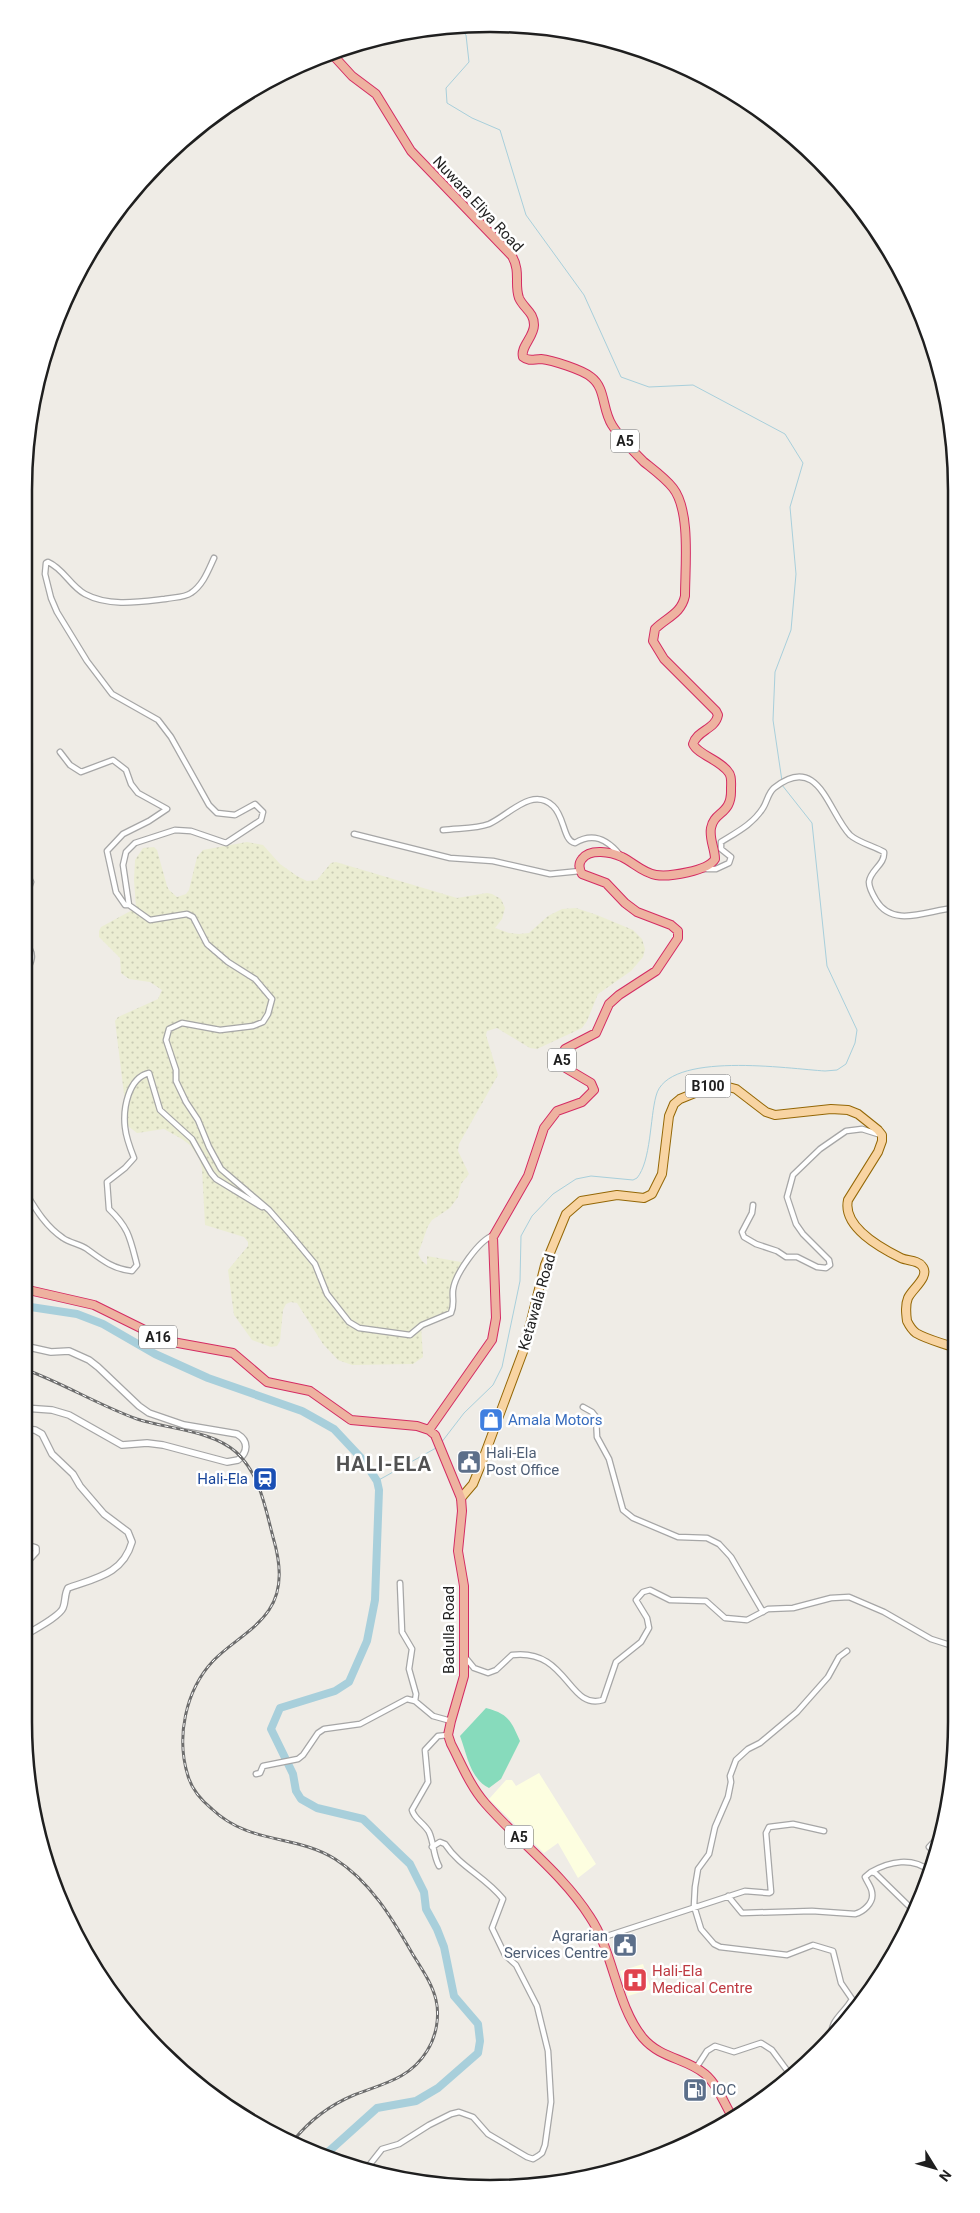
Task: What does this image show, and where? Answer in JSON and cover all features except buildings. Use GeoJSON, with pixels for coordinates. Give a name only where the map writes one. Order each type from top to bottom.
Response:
{"type":"FeatureCollection","features":[{"type":"Feature","properties":{"kind":"highway","name":"Nuwara Eliya Road"},"geometry":{"type":"LineString","coordinates":[[337,59],[352,76],[376,94],[411,151],[506,249],[516,262],[520,299],[532,314],[533,319],[533,332],[523,350],[523,357],[528,360],[549,361],[585,373],[593,378],[599,387],[606,413],[613,428],[644,462],[673,488],[677,495],[684,514],[684,596],[682,607],[655,629],[652,638],[664,659],[712,705],[718,715],[715,723],[698,735],[693,744],[696,749],[714,759],[729,773],[732,785],[730,804],[711,825],[710,835],[715,859],[712,864],[703,869]]}},
{"type":"Feature","properties":{"kind":"highway"},"geometry":{"type":"LineString","coordinates":[[580,871],[581,860],[591,853],[621,856],[642,870],[658,875],[703,869]]}},
{"type":"Feature","properties":{"kind":"highway","name":"A5"},"geometry":{"type":"LineString","coordinates":[[429,1430],[492,1340],[496,1318],[493,1268],[494,1235],[528,1176],[540,1136],[547,1121],[561,1108],[582,1102],[594,1090],[591,1083],[564,1067],[562,1055],[565,1049],[596,1033],[609,1004],[619,995],[656,971],[678,938],[678,931],[671,925],[637,912],[625,903],[606,883],[597,878],[584,876],[580,871]]}},
{"type":"Feature","properties":{"kind":"highway","name":"A16"},"geometry":{"type":"LineString","coordinates":[[32,1291],[94,1305],[167,1341],[232,1353],[267,1382],[310,1392],[351,1420],[417,1426],[429,1430]]}},
{"type":"Feature","properties":{"kind":"highway","name":"Badulla Road"},"geometry":{"type":"LineString","coordinates":[[429,1430],[436,1437],[461,1498],[458,1551],[464,1586],[464,1676],[448,1735]]}},
{"type":"Feature","properties":{"kind":"highway","name":"A5"},"geometry":{"type":"LineString","coordinates":[[448,1735],[465,1770],[484,1802],[560,1878],[590,1917],[601,1938],[632,2022],[643,2037],[653,2048],[667,2057],[696,2068],[704,2074],[717,2090],[730,2112]]}},
{"type":"Feature","properties":{"kind":"main road","name":"Ketawala Road"},"geometry":{"type":"LineString","coordinates":[[461,1498],[473,1484],[524,1349],[545,1265],[566,1214],[581,1201],[617,1195],[644,1198],[652,1194],[663,1169],[668,1116],[674,1104],[680,1099],[710,1085],[723,1085],[736,1089],[762,1109],[775,1115],[831,1109],[848,1110],[858,1114],[874,1126],[882,1135]]}},
{"type":"Feature","properties":{"kind":"main road"},"geometry":{"type":"LineString","coordinates":[[882,1135],[878,1152],[848,1200],[849,1214],[864,1234],[902,1259],[918,1262],[923,1267],[925,1272],[922,1280],[908,1300],[906,1314],[908,1324],[914,1332],[948,1345]]}},
{"type":"Feature","properties":{"kind":"street"},"geometry":{"type":"LineString","coordinates":[[128,905],[124,865],[126,852],[135,842],[175,830],[191,830],[226,842],[261,820],[263,812],[261,807],[255,804],[235,815],[217,813],[210,805],[171,736],[158,720],[112,694],[87,662],[57,612],[46,580],[46,563],[55,565],[82,593],[92,598],[133,603],[190,594],[206,578],[214,558]]}},
{"type":"Feature","properties":{"kind":"street"},"geometry":{"type":"LineString","coordinates":[[60,752],[70,765],[81,772],[113,760],[126,770],[131,784],[138,793],[167,809],[123,834],[108,850],[116,892],[125,905],[128,905],[150,920],[187,914],[193,917],[207,944],[228,962],[255,979],[272,999],[268,1014],[263,1022],[253,1026],[220,1030],[182,1023],[169,1029],[166,1040],[172,1054],[176,1081],[182,1095],[198,1120],[209,1147],[221,1169],[269,1210],[315,1264],[327,1294],[350,1322],[359,1328],[410,1335],[422,1325],[451,1313],[454,1306],[453,1289],[460,1270],[476,1249],[494,1235]]}},
{"type":"Feature","properties":{"kind":"street"},"geometry":{"type":"LineString","coordinates":[[703,869],[716,869],[729,863],[731,857],[721,849],[722,842],[755,820],[776,786],[792,778],[804,777],[815,782],[852,836],[884,852],[883,861],[871,876],[869,883],[877,902],[889,914],[899,916],[948,909]]}},
{"type":"Feature","properties":{"kind":"street"},"geometry":{"type":"LineString","coordinates":[[443,830],[488,824],[526,800],[542,801],[551,804],[559,812],[564,823],[567,839],[570,842],[575,844],[584,838],[596,838],[611,844],[621,856]]}},
{"type":"Feature","properties":{"kind":"street"},"geometry":{"type":"LineString","coordinates":[[354,834],[450,858],[493,861],[550,874],[580,871]]}},
{"type":"Feature","properties":{"kind":"street"},"geometry":{"type":"LineString","coordinates":[[32,1203],[45,1224],[64,1239],[86,1248],[100,1261],[121,1270],[132,1271],[137,1265],[130,1236],[123,1222],[108,1209],[107,1182],[118,1175],[134,1158],[125,1128],[126,1105],[134,1083],[149,1073],[160,1110],[192,1140],[216,1179],[269,1210]]}},
{"type":"Feature","properties":{"kind":"street"},"geometry":{"type":"LineString","coordinates":[[753,1205],[752,1213],[742,1232],[744,1237],[756,1244],[777,1251],[786,1257],[797,1257],[817,1267],[826,1268],[830,1265],[829,1260],[803,1234],[796,1224],[788,1198],[792,1175],[820,1149],[846,1131],[862,1129],[882,1135]]}},
{"type":"Feature","properties":{"kind":"street"},"geometry":{"type":"LineString","coordinates":[[32,1348],[51,1352],[69,1351],[98,1367],[138,1406],[149,1413],[184,1425],[237,1434],[242,1437],[246,1445],[246,1452],[238,1460],[227,1462],[163,1445],[147,1443],[122,1445],[70,1415],[52,1410],[32,1409]]}},
{"type":"Feature","properties":{"kind":"street"},"geometry":{"type":"LineString","coordinates":[[583,1407],[596,1416],[597,1438],[609,1459],[623,1510],[632,1518],[678,1537],[707,1538],[719,1544],[731,1556],[762,1612]]}},
{"type":"Feature","properties":{"kind":"street"},"geometry":{"type":"LineString","coordinates":[[32,1430],[42,1434],[52,1454],[73,1474],[80,1486],[104,1514],[128,1532],[132,1542],[124,1560],[118,1567],[68,1588],[65,1593],[64,1606],[60,1613],[32,1631]]}},
{"type":"Feature","properties":{"kind":"street"},"geometry":{"type":"LineString","coordinates":[[32,1548],[36,1548],[36,1552],[32,1556]]}},
{"type":"Feature","properties":{"kind":"street"},"geometry":{"type":"LineString","coordinates":[[400,1583],[402,1632],[412,1650],[409,1669],[416,1694],[415,1701]]}},
{"type":"Feature","properties":{"kind":"street"},"geometry":{"type":"LineString","coordinates":[[464,1656],[474,1668],[488,1673],[496,1670],[512,1655],[534,1655],[552,1664],[563,1675],[575,1692],[584,1699],[598,1702],[606,1696],[616,1662],[641,1642],[649,1628],[636,1600],[643,1592],[650,1590],[674,1601],[706,1601],[720,1614],[732,1619],[746,1620],[768,1609],[793,1608],[831,1598],[849,1597],[884,1612],[931,1639],[948,1644]]}},
{"type":"Feature","properties":{"kind":"street"},"geometry":{"type":"LineString","coordinates":[[831,2028],[852,1999],[841,1983],[836,1957],[833,1952],[813,1945],[788,1955],[720,1947],[714,1944],[700,1929],[694,1906],[694,1888],[698,1869],[709,1854],[715,1827],[728,1797],[731,1782],[730,1776],[736,1760],[797,1712],[828,1677],[839,1657],[847,1651]]}},
{"type":"Feature","properties":{"kind":"street"},"geometry":{"type":"LineString","coordinates":[[256,1774],[260,1773],[263,1766],[298,1759],[303,1756],[318,1733],[324,1729],[360,1724],[407,1699],[415,1701],[433,1716],[451,1720]]}},
{"type":"Feature","properties":{"kind":"street"},"geometry":{"type":"LineString","coordinates":[[439,1866],[434,1858],[429,1832],[413,1815],[412,1810],[428,1782],[426,1750],[438,1736],[448,1735]]}},
{"type":"Feature","properties":{"kind":"street"},"geometry":{"type":"LineString","coordinates":[[601,1938],[694,1906],[745,1891],[769,1894],[766,1851],[766,1833],[769,1827],[793,1824],[824,1831]]}},
{"type":"Feature","properties":{"kind":"street"},"geometry":{"type":"LineString","coordinates":[[370,2164],[382,2149],[399,2144],[451,2114],[460,2112],[473,2117],[488,2134],[527,2157],[533,2159],[538,2156],[542,2153],[545,2145],[547,2117],[551,2102],[548,2051],[537,2006],[516,1965],[505,1955],[492,1928],[503,1899],[494,1887],[474,1874],[445,1844],[440,1842],[432,1847]]}},
{"type":"Feature","properties":{"kind":"street"},"geometry":{"type":"LineString","coordinates":[[728,1896],[742,1913],[812,1910],[855,1914],[866,1908],[871,1900],[872,1893],[865,1877],[871,1872],[886,1863],[896,1862],[919,1864],[924,1867]]}},
{"type":"Feature","properties":{"kind":"street"},"geometry":{"type":"LineString","coordinates":[[871,1872],[890,1887],[909,1907]]}},
{"type":"Feature","properties":{"kind":"street"},"geometry":{"type":"LineString","coordinates":[[696,2068],[708,2051],[715,2046],[734,2052],[761,2043],[772,2050],[787,2071]]}},
{"type":"Feature","properties":{"kind":"shaded area"},"geometry":{"type":"Polygon","coordinates":[[[247,842],[263,845],[280,864],[307,881],[317,880],[331,863],[336,862],[457,898],[487,893],[492,894],[501,899],[505,908],[502,919],[495,928],[509,933],[529,933],[548,916],[562,909],[576,908],[633,930],[642,939],[645,949],[643,957],[631,971],[598,994],[587,1021],[582,1028],[537,1049],[530,1048],[497,1028],[487,1031],[486,1035],[498,1075],[459,1144],[458,1151],[469,1174],[461,1184],[458,1197],[450,1208],[432,1220],[428,1226],[418,1254],[427,1265],[427,1256],[464,1264],[452,1291],[451,1313],[421,1326],[423,1357],[413,1364],[352,1365],[338,1360],[323,1344],[297,1303],[291,1302],[286,1304],[283,1310],[280,1341],[277,1346],[271,1347],[252,1340],[234,1315],[228,1270],[248,1246],[248,1242],[244,1237],[205,1225],[202,1168],[199,1158],[190,1145],[164,1129],[137,1133],[128,1126],[115,1021],[118,1017],[158,999],[162,990],[150,982],[129,979],[121,973],[120,958],[99,937],[99,931],[101,927],[136,908],[135,860],[143,848],[154,847],[157,850],[167,886],[177,897],[186,894],[189,890],[197,857],[203,850],[247,842]]]}},
{"type":"Feature","properties":{"kind":"shaded area"},"geometry":{"type":"Polygon","coordinates":[[[539,1773],[596,1864],[578,1878],[558,1843],[544,1853],[489,1799],[506,1780],[512,1780],[516,1786],[539,1773]]]}},
{"type":"Feature","properties":{"kind":"shaded area","name":"Hali-Ela Medical Centre"},"geometry":{"type":"Polygon","coordinates":[[[643,1964],[651,1989],[628,1996],[620,1971],[643,1964]]]}},
{"type":"Feature","properties":{"kind":"green space"},"geometry":{"type":"Polygon","coordinates":[[[486,1708],[500,1713],[508,1719],[520,1741],[501,1779],[489,1788],[477,1779],[473,1772],[460,1736],[486,1708]]]}},
{"type":"Feature","properties":{"kind":"waterway"},"geometry":{"type":"LineString","coordinates":[[464,33],[466,35],[469,62],[446,88],[447,103],[472,118],[500,130],[526,215],[584,295],[621,377],[649,387],[693,385],[785,434],[803,463],[790,507],[796,574],[791,630],[775,672],[773,720],[782,781]]}},
{"type":"Feature","properties":{"kind":"waterway"},"geometry":{"type":"LineString","coordinates":[[441,1443],[464,1413],[493,1385],[502,1367],[520,1281],[521,1236],[532,1216],[553,1194],[576,1179],[591,1176],[633,1180],[637,1178],[642,1170],[648,1150],[656,1096],[665,1082],[682,1072],[705,1067],[759,1066],[825,1071],[837,1070],[846,1064],[855,1043],[857,1030],[827,966],[812,823],[782,785]]}},
{"type":"Feature","properties":{"kind":"waterway"},"geometry":{"type":"LineString","coordinates":[[32,1307],[77,1314],[103,1324],[155,1354],[208,1378],[302,1411],[334,1429],[364,1461],[377,1481],[379,1490],[375,1600],[367,1641],[349,1682],[335,1691],[280,1708],[271,1729],[293,1774],[296,1791],[301,1799],[317,1808],[363,1819],[410,1864],[424,1892],[426,1909],[444,1947],[454,1996],[478,2024],[480,2041],[478,2053],[438,2088],[416,2101],[377,2108],[329,2151]]}},
{"type":"Feature","properties":{"kind":"waterway"},"geometry":{"type":"LineString","coordinates":[[377,1481],[436,1448]]}},
{"type":"Feature","properties":{"kind":"railway"},"geometry":{"type":"LineString","coordinates":[[32,1372],[137,1419],[214,1439],[236,1452],[251,1470],[267,1514],[279,1565],[279,1584],[274,1602],[269,1610],[250,1631],[213,1661],[203,1673],[196,1686],[190,1701],[183,1731],[184,1761],[188,1776],[194,1790],[208,1806],[227,1820],[257,1834],[320,1851],[348,1868],[379,1901],[432,1988],[438,2013],[436,2027],[430,2045],[420,2060],[412,2068],[395,2079],[354,2095],[328,2109],[313,2120],[296,2137]]}},
{"type":"Feature","properties":{"kind":"place","name":"Amala Motors"},"geometry":{"type":"Point","coordinates":[491,1420]}},
{"type":"Feature","properties":{"kind":"place","name":"Hali-Ela Post Office"},"geometry":{"type":"Point","coordinates":[469,1462]}},
{"type":"Feature","properties":{"kind":"place","name":"Hali-Ela"},"geometry":{"type":"Point","coordinates":[265,1479]}},
{"type":"Feature","properties":{"kind":"place","name":"Agrarian Services Centre"},"geometry":{"type":"Point","coordinates":[625,1945]}},
{"type":"Feature","properties":{"kind":"place","name":"Hali-Ela Medical Centre"},"geometry":{"type":"Point","coordinates":[635,1980]}},
{"type":"Feature","properties":{"kind":"place","name":"IOC"},"geometry":{"type":"Point","coordinates":[695,2090]}},
{"type":"Feature","properties":{"kind":"district","name":"HALI-ELA"},"geometry":{"type":"Point","coordinates":[384,1464]}}]}
